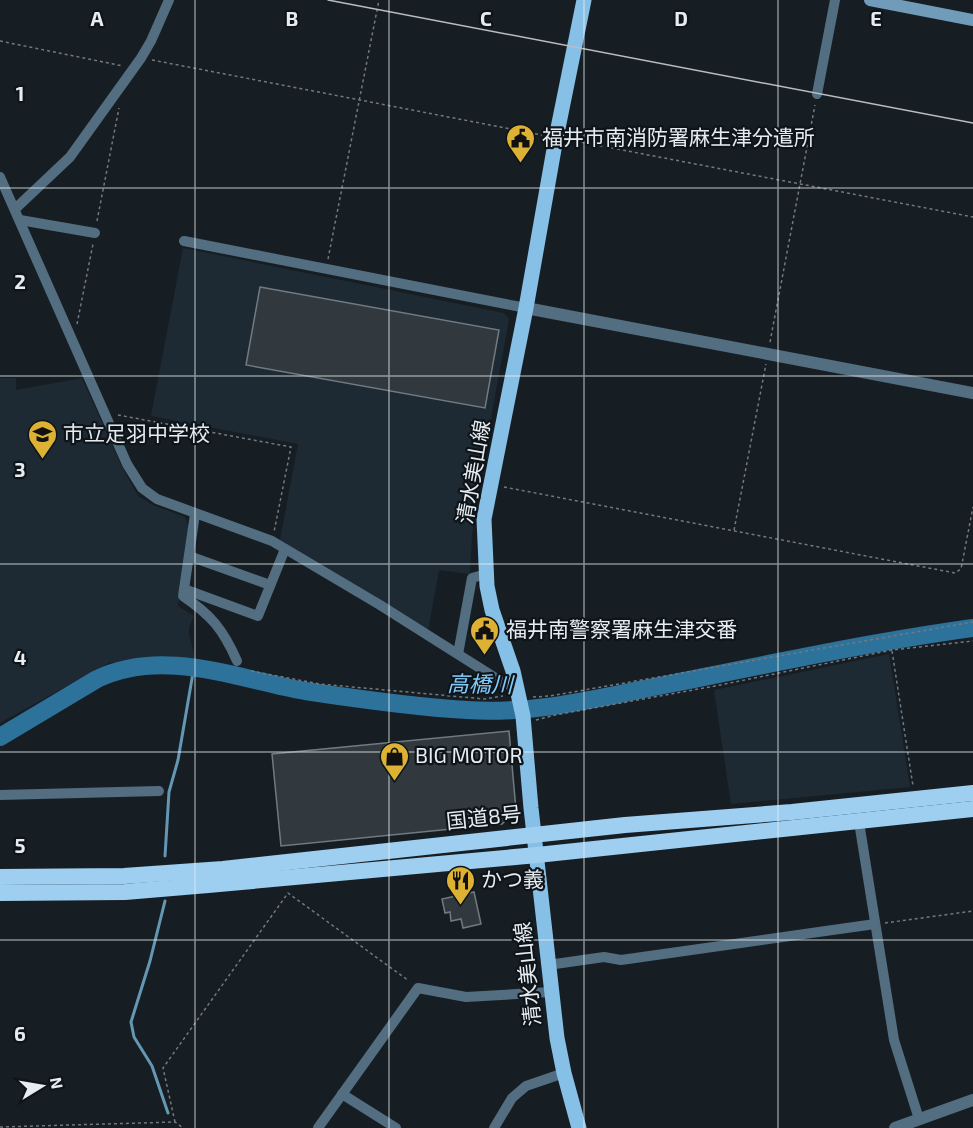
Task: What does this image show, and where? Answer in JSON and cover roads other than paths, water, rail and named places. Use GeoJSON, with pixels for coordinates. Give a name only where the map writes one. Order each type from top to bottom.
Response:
{"type":"FeatureCollection","features":[{"type":"Feature","properties":{"kind":"highway","name":"国道8号"},"geometry":{"type":"LineString","coordinates":[[0,877],[124,876],[190,872],[534,835],[973,793]]}},
{"type":"Feature","properties":{"kind":"highway","name":"国道8号"},"geometry":{"type":"LineString","coordinates":[[0,893],[125,892],[537,855],[973,809]]}},
{"type":"Feature","properties":{"kind":"main road","name":"清水美山線"},"geometry":{"type":"LineString","coordinates":[[579,1128],[564,1073],[551,992],[524,720],[492,610],[486,574],[484,519],[584,0]]}},
{"type":"Feature","properties":{"kind":"main road"},"geometry":{"type":"LineString","coordinates":[[870,0],[891,2],[973,20]]}},
{"type":"Feature","properties":{"kind":"street"},"geometry":{"type":"LineString","coordinates":[[15,210],[70,157],[141,58],[170,0]]}},
{"type":"Feature","properties":{"kind":"street"},"geometry":{"type":"LineString","coordinates":[[817,94],[836,0]]}},
{"type":"Feature","properties":{"kind":"street"},"geometry":{"type":"LineString","coordinates":[[0,177],[127,464],[142,488],[157,499],[272,541],[514,689]]}},
{"type":"Feature","properties":{"kind":"street"},"geometry":{"type":"LineString","coordinates":[[20,220],[95,233]]}},
{"type":"Feature","properties":{"kind":"street"},"geometry":{"type":"LineString","coordinates":[[184,241],[973,393]]}},
{"type":"Feature","properties":{"kind":"street"},"geometry":{"type":"LineString","coordinates":[[195,514],[183,596],[204,610],[217,623],[228,640],[237,661]]}},
{"type":"Feature","properties":{"kind":"street"},"geometry":{"type":"LineString","coordinates":[[184,590],[258,616],[285,549]]}},
{"type":"Feature","properties":{"kind":"street"},"geometry":{"type":"LineString","coordinates":[[189,556],[270,585]]}},
{"type":"Feature","properties":{"kind":"street"},"geometry":{"type":"LineString","coordinates":[[458,654],[472,578],[486,574]]}},
{"type":"Feature","properties":{"kind":"street"},"geometry":{"type":"LineString","coordinates":[[0,795],[159,791]]}},
{"type":"Feature","properties":{"kind":"street"},"geometry":{"type":"LineString","coordinates":[[860,822],[894,1040],[919,1119]]}},
{"type":"Feature","properties":{"kind":"street"},"geometry":{"type":"LineString","coordinates":[[548,965],[604,957],[621,960],[875,924]]}},
{"type":"Feature","properties":{"kind":"street"},"geometry":{"type":"LineString","coordinates":[[318,1128],[418,988],[466,997],[551,992]]}},
{"type":"Feature","properties":{"kind":"street"},"geometry":{"type":"LineString","coordinates":[[494,1128],[512,1098],[526,1086],[564,1073]]}},
{"type":"Feature","properties":{"kind":"street"},"geometry":{"type":"LineString","coordinates":[[342,1094],[396,1128]]}},
{"type":"Feature","properties":{"kind":"street"},"geometry":{"type":"LineString","coordinates":[[895,1128],[973,1100]]}},
{"type":"Feature","properties":{"kind":"waterway","name":"高橋川"},"geometry":{"type":"LineString","coordinates":[[0,737],[97,679],[122,670],[148,666],[201,668],[305,691],[427,707],[493,711],[519,710],[597,699],[823,653],[973,628]]}},
{"type":"Feature","properties":{"kind":"waterway"},"geometry":{"type":"LineString","coordinates":[[165,856],[169,792],[178,760],[194,667]]}},
{"type":"Feature","properties":{"kind":"waterway"},"geometry":{"type":"LineString","coordinates":[[165,901],[131,1022],[134,1037],[152,1066],[168,1113]]}},
{"type":"Feature","properties":{"kind":"tram line"},"geometry":{"type":"LineString","coordinates":[[328,0],[973,123]]}},
{"type":"Feature","properties":{"kind":"place","name":"福井市南消防署麻生津分遣所"},"geometry":{"type":"Point","coordinates":[521,164]}},
{"type":"Feature","properties":{"kind":"place","name":"市立足羽中学校"},"geometry":{"type":"Point","coordinates":[42,460]}},
{"type":"Feature","properties":{"kind":"place","name":"福井南警察署麻生津交番"},"geometry":{"type":"Point","coordinates":[485,656]}},
{"type":"Feature","properties":{"kind":"place","name":"BIG MOTOR"},"geometry":{"type":"Point","coordinates":[394,782]}},
{"type":"Feature","properties":{"kind":"place","name":"かつ義"},"geometry":{"type":"Point","coordinates":[460,906]}}]}
